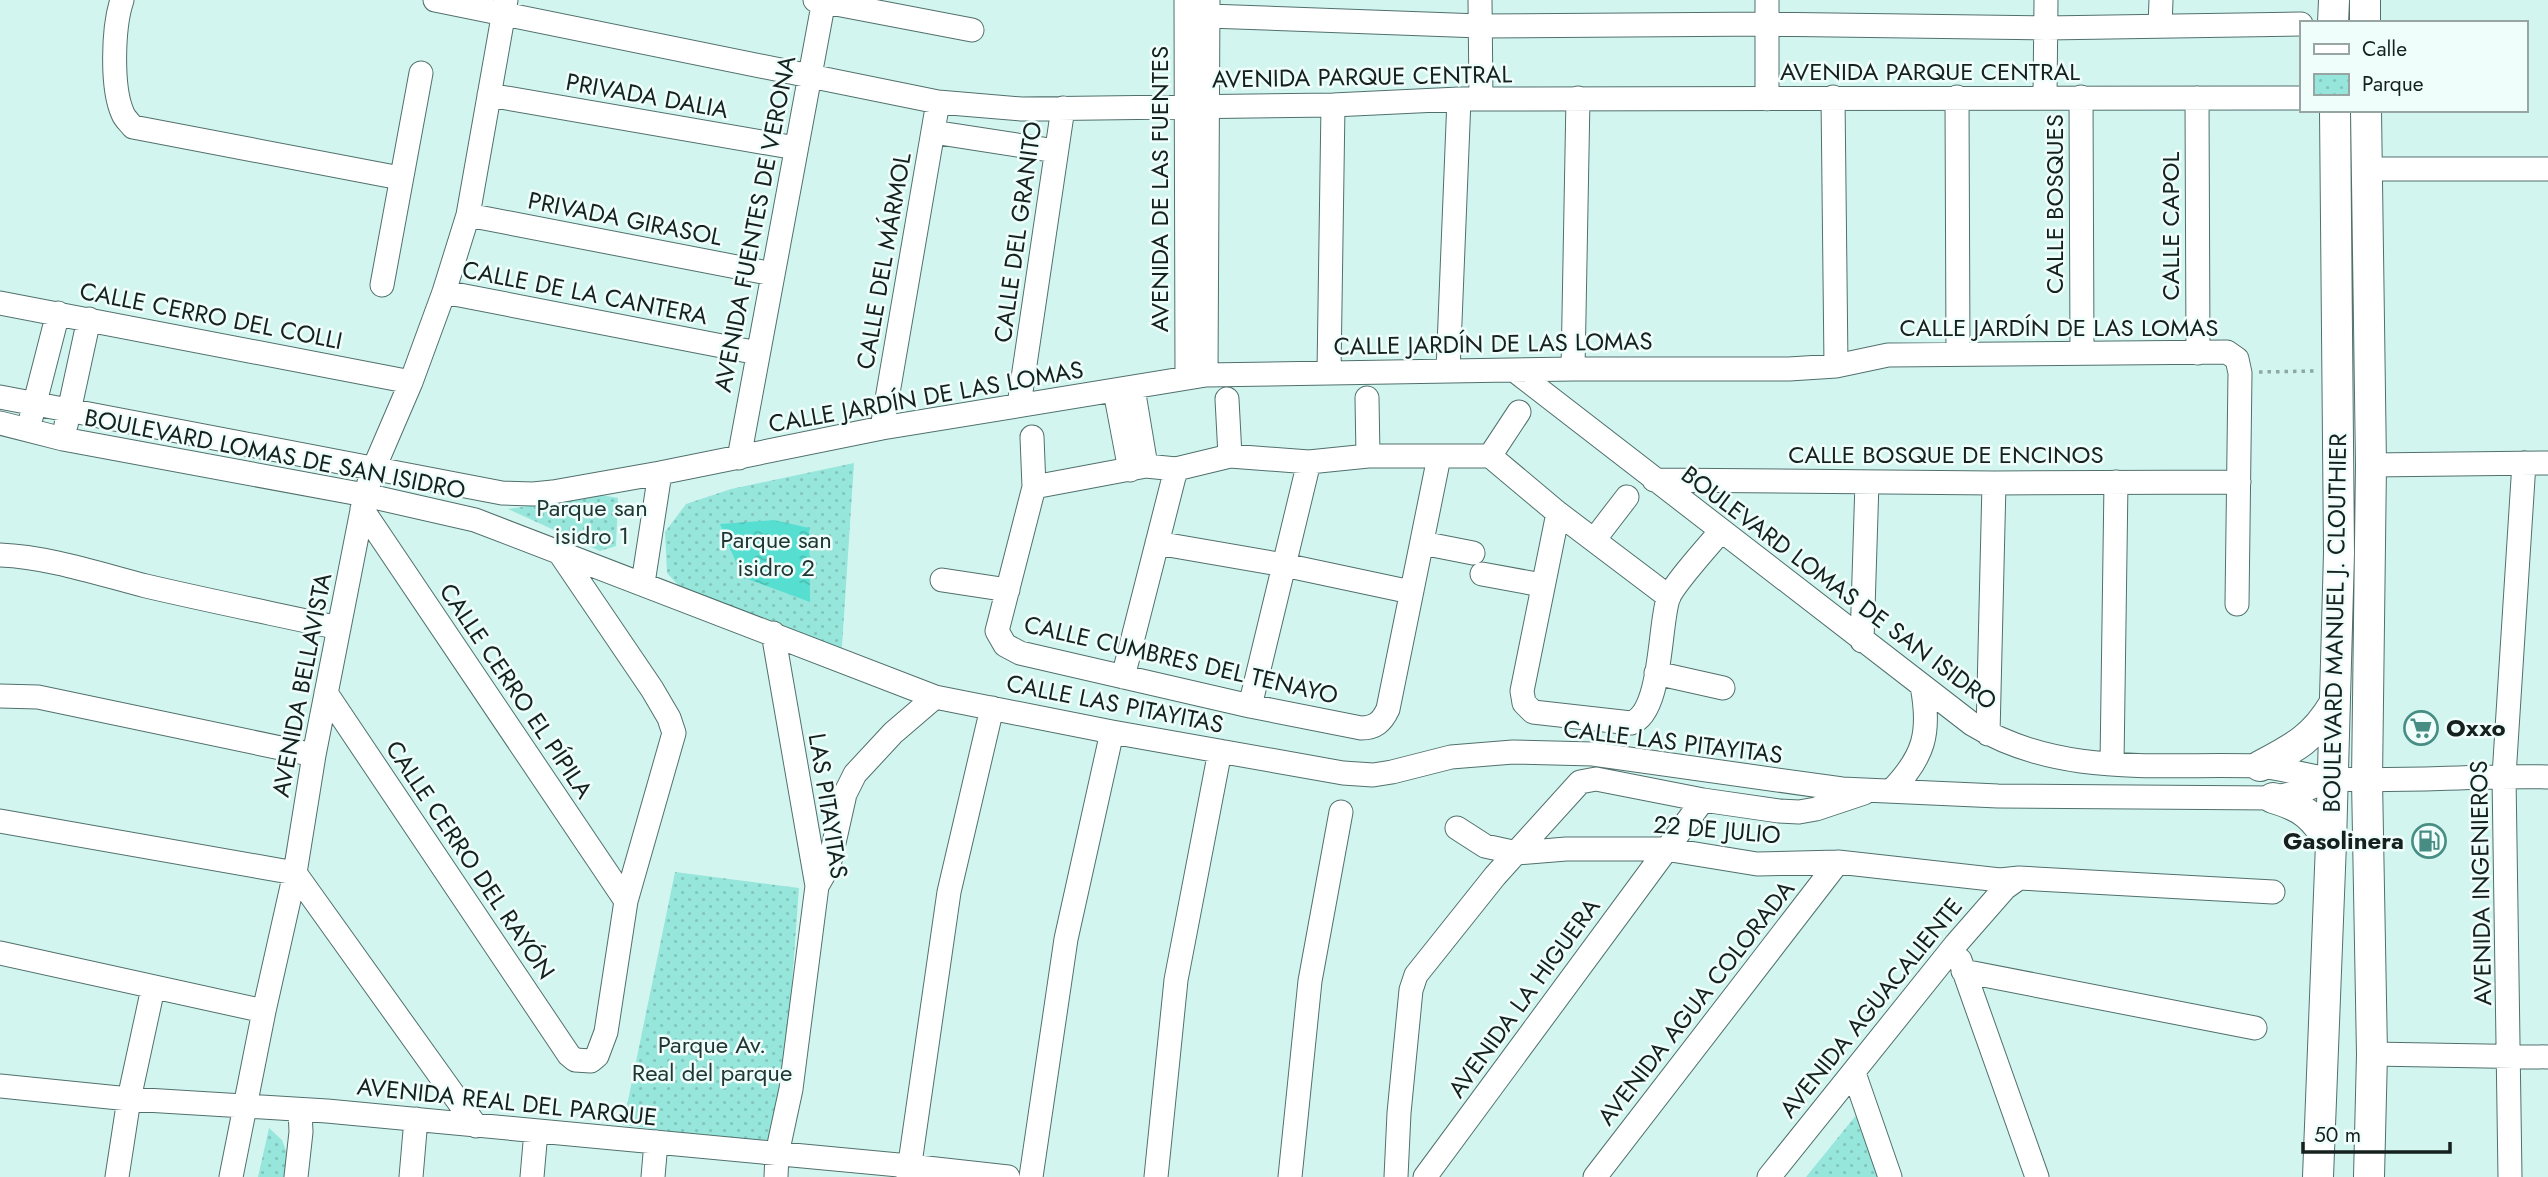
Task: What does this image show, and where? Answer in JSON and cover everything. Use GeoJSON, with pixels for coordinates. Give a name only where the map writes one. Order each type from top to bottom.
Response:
{"type":"FeatureCollection","features":[{"type":"Feature","properties":{"kind":"main road"},"geometry":{"type":"LineString","coordinates":[[2333,21],[2334,0]]}},
{"type":"Feature","properties":{"kind":"main road"},"geometry":{"type":"LineString","coordinates":[[2365,0],[2365,21]]}},
{"type":"Feature","properties":{"kind":"main road","name":"BOULEVARD MANUEL J. CLOUTHIER"},"geometry":{"type":"LineString","coordinates":[[2318,1177],[2339,553],[2336,112]]}},
{"type":"Feature","properties":{"kind":"main road","name":"BOULEVARD MANUEL J. CLOUTHIER"},"geometry":{"type":"LineString","coordinates":[[2366,112],[2371,465],[2367,780],[2372,1054],[2369,1177]]}},
{"type":"Feature","properties":{"kind":"main road"},"geometry":{"type":"LineString","coordinates":[[2260,766],[2309,737],[2322,725],[2334,704]]}},
{"type":"Feature","properties":{"kind":"main road"},"geometry":{"type":"LineString","coordinates":[[2273,797],[2298,805],[2309,814],[2331,843]]}},
{"type":"Feature","properties":{"kind":"street"},"geometry":{"type":"LineString","coordinates":[[122,0],[118,11],[116,73],[123,116],[133,127],[400,178]]}},
{"type":"Feature","properties":{"kind":"street","name":"AVENIDA PARQUE CENTRAL"},"geometry":{"type":"LineString","coordinates":[[435,0],[505,7],[810,76],[938,102],[981,107],[1333,105],[1578,98],[2300,98]]}},
{"type":"Feature","properties":{"kind":"street","name":"AVENIDA DE LAS FUENTES"},"geometry":{"type":"LineString","coordinates":[[1186,0],[1197,107],[1196,376]]}},
{"type":"Feature","properties":{"kind":"street"},"geometry":{"type":"LineString","coordinates":[[1448,371],[1470,99],[1480,26],[1480,0]]}},
{"type":"Feature","properties":{"kind":"street"},"geometry":{"type":"LineString","coordinates":[[1767,0],[1767,99]]}},
{"type":"Feature","properties":{"kind":"street"},"geometry":{"type":"LineString","coordinates":[[2046,0],[2046,97]]}},
{"type":"Feature","properties":{"kind":"street"},"geometry":{"type":"LineString","coordinates":[[2160,26],[2161,0]]}},
{"type":"Feature","properties":{"kind":"street"},"geometry":{"type":"LineString","coordinates":[[821,1],[972,30]]}},
{"type":"Feature","properties":{"kind":"street","name":"AVENIDA FUENTES DE VERONA"},"geometry":{"type":"LineString","coordinates":[[738,457],[810,76],[821,1]]}},
{"type":"Feature","properties":{"kind":"street","name":"AVENIDA BELLAVISTA"},"geometry":{"type":"LineString","coordinates":[[231,1177],[295,873],[314,755],[363,502],[444,292],[468,215],[505,7]]}},
{"type":"Feature","properties":{"kind":"street"},"geometry":{"type":"LineString","coordinates":[[1208,8],[1480,26],[1767,24],[2046,27],[2300,24]]}},
{"type":"Feature","properties":{"kind":"street","name":"AVENIDA DE LAS FUENTES"},"geometry":{"type":"LineString","coordinates":[[1197,107],[1208,8]]}},
{"type":"Feature","properties":{"kind":"street"},"geometry":{"type":"LineString","coordinates":[[382,285],[421,72]]}},
{"type":"Feature","properties":{"kind":"street","name":"PRIVADA DALIA"},"geometry":{"type":"LineString","coordinates":[[489,95],[796,148]]}},
{"type":"Feature","properties":{"kind":"street"},"geometry":{"type":"LineString","coordinates":[[1833,97],[1836,366]]}},
{"type":"Feature","properties":{"kind":"street"},"geometry":{"type":"LineString","coordinates":[[1957,97],[1958,354]]}},
{"type":"Feature","properties":{"kind":"street","name":"CALLE BOSQUES"},"geometry":{"type":"LineString","coordinates":[[2081,97],[2082,353]]}},
{"type":"Feature","properties":{"kind":"street"},"geometry":{"type":"LineString","coordinates":[[1573,369],[1578,98]]}},
{"type":"Feature","properties":{"kind":"street","name":"CALLE CAPOL"},"geometry":{"type":"LineString","coordinates":[[2197,99],[2198,353]]}},
{"type":"Feature","properties":{"kind":"street","name":"CALLE DEL MÁRMOL"},"geometry":{"type":"LineString","coordinates":[[882,428],[938,102]]}},
{"type":"Feature","properties":{"kind":"street"},"geometry":{"type":"LineString","coordinates":[[1329,372],[1333,105]]}},
{"type":"Feature","properties":{"kind":"street","name":"CALLE DEL GRANITO"},"geometry":{"type":"LineString","coordinates":[[1018,405],[1063,108]]}},
{"type":"Feature","properties":{"kind":"street"},"geometry":{"type":"LineString","coordinates":[[933,132],[1056,151]]}},
{"type":"Feature","properties":{"kind":"street"},"geometry":{"type":"LineString","coordinates":[[2367,169],[2548,169]]}},
{"type":"Feature","properties":{"kind":"street","name":"PRIVADA GIRASOL"},"geometry":{"type":"LineString","coordinates":[[468,215],[772,274]]}},
{"type":"Feature","properties":{"kind":"street","name":"CALLE DE LA CANTERA"},"geometry":{"type":"LineString","coordinates":[[444,292],[758,354]]}},
{"type":"Feature","properties":{"kind":"street","name":"CALLE CERRO DEL COLLI"},"geometry":{"type":"LineString","coordinates":[[0,303],[411,382]]}},
{"type":"Feature","properties":{"kind":"street"},"geometry":{"type":"LineString","coordinates":[[28,432],[58,313]]}},
{"type":"Feature","properties":{"kind":"street"},"geometry":{"type":"LineString","coordinates":[[63,439],[89,319]]}},
{"type":"Feature","properties":{"kind":"street","name":"CALLE JARDÍN DE LAS LOMAS"},"geometry":{"type":"LineString","coordinates":[[738,457],[882,428],[1196,376],[1836,366],[1888,355],[2082,353],[2231,354],[2239,363],[2240,373]]}},
{"type":"Feature","properties":{"kind":"street","name":"BOULEVARD LOMAS DE SAN ISIDRO"},"geometry":{"type":"LineString","coordinates":[[1514,370],[1922,687],[1988,734],[2054,758],[2112,764],[2260,766],[2333,779]]}},
{"type":"Feature","properties":{"kind":"street"},"geometry":{"type":"LineString","coordinates":[[2237,604],[2240,373]]}},
{"type":"Feature","properties":{"kind":"street"},"geometry":{"type":"LineString","coordinates":[[1124,389],[1138,468]]}},
{"type":"Feature","properties":{"kind":"street","name":"BOULEVARD LOMAS DE SAN ISIDRO"},"geometry":{"type":"LineString","coordinates":[[0,397],[518,494],[553,492],[738,457]]}},
{"type":"Feature","properties":{"kind":"street"},"geometry":{"type":"LineString","coordinates":[[1367,398],[1368,456]]}},
{"type":"Feature","properties":{"kind":"street"},"geometry":{"type":"LineString","coordinates":[[1227,399],[1230,456]]}},
{"type":"Feature","properties":{"kind":"street"},"geometry":{"type":"LineString","coordinates":[[1490,456],[1518,412]]}},
{"type":"Feature","properties":{"kind":"street","name":"BOULEVARD LOMAS DE SAN ISIDRO"},"geometry":{"type":"LineString","coordinates":[[0,423],[28,432],[363,502],[475,520],[774,633]]}},
{"type":"Feature","properties":{"kind":"street"},"geometry":{"type":"LineString","coordinates":[[942,580],[1008,590],[1034,487],[1032,437]]}},
{"type":"Feature","properties":{"kind":"street"},"geometry":{"type":"LineString","coordinates":[[1034,487],[1138,468],[1176,469],[1230,456],[1310,462],[1368,456],[1490,456],[1558,513],[1669,597]]}},
{"type":"Feature","properties":{"kind":"street"},"geometry":{"type":"LineString","coordinates":[[1157,543],[1284,565],[1411,592],[1439,457]]}},
{"type":"Feature","properties":{"kind":"street"},"geometry":{"type":"LineString","coordinates":[[1250,706],[1310,462]]}},
{"type":"Feature","properties":{"kind":"street","name":"AVENIDA INGENIEROS"},"geometry":{"type":"LineString","coordinates":[[2510,1177],[2504,776],[2524,463]]}},
{"type":"Feature","properties":{"kind":"street"},"geometry":{"type":"LineString","coordinates":[[2371,465],[2548,463]]}},
{"type":"Feature","properties":{"kind":"street"},"geometry":{"type":"LineString","coordinates":[[1123,677],[1176,469]]}},
{"type":"Feature","properties":{"kind":"street"},"geometry":{"type":"LineString","coordinates":[[643,583],[660,473]]}},
{"type":"Feature","properties":{"kind":"street","name":"CALLE BOSQUE DE ENCINOS"},"geometry":{"type":"LineString","coordinates":[[1654,480],[2239,482]]}},
{"type":"Feature","properties":{"kind":"street"},"geometry":{"type":"LineString","coordinates":[[1863,641],[1867,482]]}},
{"type":"Feature","properties":{"kind":"street"},"geometry":{"type":"LineString","coordinates":[[2112,764],[2116,482]]}},
{"type":"Feature","properties":{"kind":"street"},"geometry":{"type":"LineString","coordinates":[[1988,734],[1994,483]]}},
{"type":"Feature","properties":{"kind":"street"},"geometry":{"type":"LineString","coordinates":[[1594,540],[1627,497]]}},
{"type":"Feature","properties":{"kind":"street","name":"CALLE CERRO EL PÍPILA"},"geometry":{"type":"LineString","coordinates":[[363,502],[626,901]]}},
{"type":"Feature","properties":{"kind":"street"},"geometry":{"type":"LineString","coordinates":[[1558,513],[1522,691],[1529,711],[1633,722],[1639,720],[1647,709],[1656,673],[1669,597],[1721,531]]}},
{"type":"Feature","properties":{"kind":"street"},"geometry":{"type":"LineString","coordinates":[[1422,542],[1542,584]]}},
{"type":"Feature","properties":{"kind":"street"},"geometry":{"type":"LineString","coordinates":[[559,552],[652,689],[669,718],[674,733],[626,901]]}},
{"type":"Feature","properties":{"kind":"street"},"geometry":{"type":"LineString","coordinates":[[0,555],[69,567],[192,597],[339,628]]}},
{"type":"Feature","properties":{"kind":"street","name":"CALLE CUMBRES DEL TENAYO"},"geometry":{"type":"LineString","coordinates":[[1008,590],[997,631],[1005,645],[1020,653],[1250,706],[1361,728],[1371,728],[1378,724],[1388,709],[1411,592]]}},
{"type":"Feature","properties":{"kind":"street","name":"CALLE LAS PITAYITAS"},"geometry":{"type":"LineString","coordinates":[[774,633],[936,697],[1343,773],[1373,775],[1451,757],[1513,752],[1593,754],[1765,779],[1881,791],[1998,796],[2049,794],[2273,797],[2302,791],[2333,779]]}},
{"type":"Feature","properties":{"kind":"street","name":"LAS PITAYITAS"},"geometry":{"type":"LineString","coordinates":[[774,633],[817,886],[792,1089],[776,1166]]}},
{"type":"Feature","properties":{"kind":"street"},"geometry":{"type":"LineString","coordinates":[[1656,673],[1723,688]]}},
{"type":"Feature","properties":{"kind":"street"},"geometry":{"type":"LineString","coordinates":[[1396,1177],[1409,1003],[1416,975],[1494,876],[1574,786],[1587,779],[1596,779],[1703,800],[1799,812],[1881,791],[1912,767],[1922,750],[1927,711],[1922,687]]}},
{"type":"Feature","properties":{"kind":"street","name":"CALLE CERRO DEL RAYÓN"},"geometry":{"type":"LineString","coordinates":[[326,693],[569,1055],[575,1060],[591,1061],[597,1056],[606,1032],[626,901]]}},
{"type":"Feature","properties":{"kind":"street"},"geometry":{"type":"LineString","coordinates":[[0,696],[38,697],[314,755]]}},
{"type":"Feature","properties":{"kind":"street"},"geometry":{"type":"LineString","coordinates":[[817,886],[829,865],[845,794],[855,774],[893,733],[936,697]]}},
{"type":"Feature","properties":{"kind":"street"},"geometry":{"type":"LineString","coordinates":[[909,1171],[949,892],[992,708]]}},
{"type":"Feature","properties":{"kind":"street"},"geometry":{"type":"LineString","coordinates":[[1031,1177],[1066,939],[1112,732]]}},
{"type":"Feature","properties":{"kind":"street"},"geometry":{"type":"LineString","coordinates":[[1156,1177],[1176,980],[1220,751]]}},
{"type":"Feature","properties":{"kind":"street"},"geometry":{"type":"LineString","coordinates":[[2049,794],[2054,758]]}},
{"type":"Feature","properties":{"kind":"street"},"geometry":{"type":"LineString","coordinates":[[2333,779],[2548,777]]}},
{"type":"Feature","properties":{"kind":"street","name":"AVENIDA LA HIGUERA"},"geometry":{"type":"LineString","coordinates":[[1425,1177],[1703,800]]}},
{"type":"Feature","properties":{"kind":"street"},"geometry":{"type":"LineString","coordinates":[[1290,1177],[1310,981],[1341,812]]}},
{"type":"Feature","properties":{"kind":"street"},"geometry":{"type":"LineString","coordinates":[[0,821],[295,873],[476,1126]]}},
{"type":"Feature","properties":{"kind":"street","name":"22 DE JULIO"},"geometry":{"type":"LineString","coordinates":[[1457,828],[1485,846],[1517,853],[1566,849],[1665,849],[1757,864],[1838,862],[2000,880],[2019,878],[2273,892]]}},
{"type":"Feature","properties":{"kind":"street","name":"AVENIDA AGUA COLORADA"},"geometry":{"type":"LineString","coordinates":[[1595,1177],[1838,862]]}},
{"type":"Feature","properties":{"kind":"street","name":"AVENIDA AGUACALIENTE"},"geometry":{"type":"LineString","coordinates":[[1769,1177],[1956,944],[2005,888],[2019,878]]}},
{"type":"Feature","properties":{"kind":"street"},"geometry":{"type":"LineString","coordinates":[[1956,944],[2037,1177]]}},
{"type":"Feature","properties":{"kind":"street"},"geometry":{"type":"LineString","coordinates":[[0,953],[264,1011]]}},
{"type":"Feature","properties":{"kind":"street"},"geometry":{"type":"LineString","coordinates":[[1964,971],[2255,1028]]}},
{"type":"Feature","properties":{"kind":"street"},"geometry":{"type":"LineString","coordinates":[[117,1177],[129,1099],[153,988]]}},
{"type":"Feature","properties":{"kind":"street"},"geometry":{"type":"LineString","coordinates":[[2372,1054],[2548,1057]]}},
{"type":"Feature","properties":{"kind":"street"},"geometry":{"type":"LineString","coordinates":[[1854,1073],[1891,1177]]}},
{"type":"Feature","properties":{"kind":"street","name":"AVENIDA REAL DEL PARQUE"},"geometry":{"type":"LineString","coordinates":[[0,1086],[129,1099],[416,1119],[656,1143],[776,1166],[1008,1177]]}},
{"type":"Feature","properties":{"kind":"street"},"geometry":{"type":"LineString","coordinates":[[296,1177],[301,1132],[300,1110]]}},
{"type":"Feature","properties":{"kind":"street"},"geometry":{"type":"LineString","coordinates":[[411,1177],[416,1119]]}},
{"type":"Feature","properties":{"kind":"street"},"geometry":{"type":"LineString","coordinates":[[532,1177],[536,1131]]}},
{"type":"Feature","properties":{"kind":"street"},"geometry":{"type":"LineString","coordinates":[[653,1177],[656,1143]]}},
{"type":"Feature","properties":{"kind":"path"},"geometry":{"type":"LineString","coordinates":[[2240,373],[2339,370]]}},
{"type":"Feature","properties":{"kind":"green space","name":"Parque san isidro 2"},"geometry":{"type":"Polygon","coordinates":[[[854,463],[841,661],[687,595],[667,573],[665,532],[686,504],[731,489],[854,463]]]}},
{"type":"Feature","properties":{"kind":"green space","name":"Parque san isidro 1"},"geometry":{"type":"Polygon","coordinates":[[[601,495],[618,498],[616,546],[600,551],[508,509],[601,495]]]}},
{"type":"Feature","properties":{"kind":"green space","name":"Parque Av. Real del parque"},"geometry":{"type":"Polygon","coordinates":[[[675,872],[799,888],[780,1146],[623,1125],[675,872]]]}},
{"type":"Feature","properties":{"kind":"green space"},"geometry":{"type":"Polygon","coordinates":[[[1862,1108],[1886,1177],[1806,1177],[1862,1108]]]}},
{"type":"Feature","properties":{"kind":"green space"},"geometry":{"type":"Polygon","coordinates":[[[269,1128],[282,1140],[296,1177],[258,1177],[269,1128]]]}},
{"type":"Feature","properties":{"kind":"water"},"geometry":{"type":"Polygon","coordinates":[[[774,520],[809,528],[810,602],[742,577],[720,524],[774,520]]]}},
{"type":"Feature","properties":{"kind":"place","name":"Oxxo"},"geometry":{"type":"Point","coordinates":[2421,728]}},
{"type":"Feature","properties":{"kind":"place","name":"Gasolinera"},"geometry":{"type":"Point","coordinates":[2429,841]}}]}
